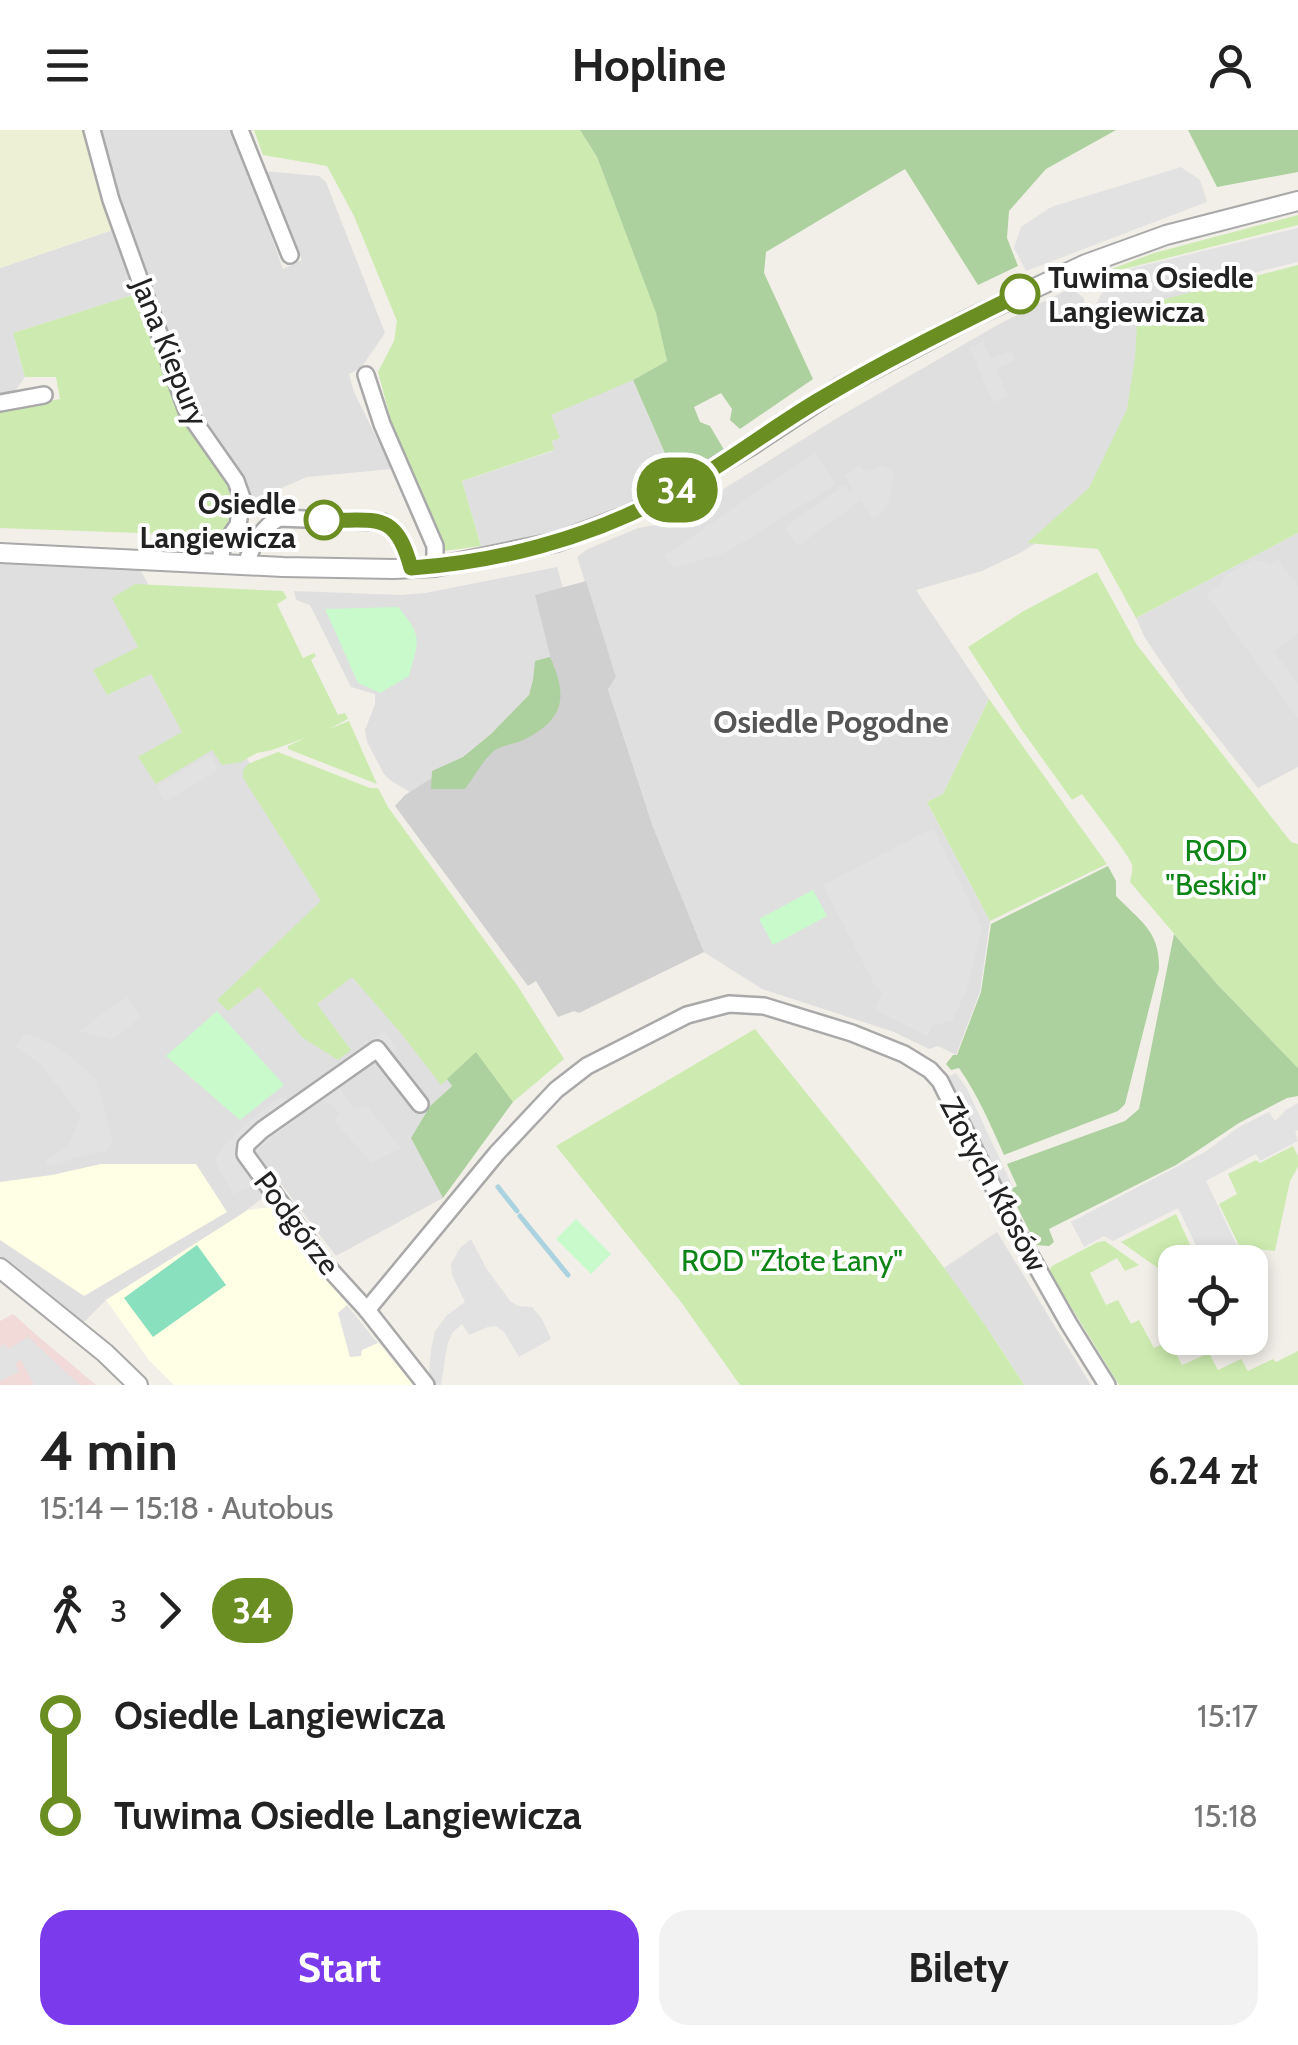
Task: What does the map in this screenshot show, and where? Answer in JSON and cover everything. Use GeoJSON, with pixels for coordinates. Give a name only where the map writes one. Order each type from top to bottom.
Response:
{"type":"FeatureCollection","features":[{"type":"Feature","properties":{"kind":"street","name":"Jana Kiepury"},"geometry":{"type":"LineString","coordinates":[[92,130],[111,200],[187,411],[236,482],[242,498],[238,524],[222,548],[220,564]]}},
{"type":"Feature","properties":{"kind":"street"},"geometry":{"type":"LineString","coordinates":[[240,130],[290,256]]}},
{"type":"Feature","properties":{"kind":"street"},"geometry":{"type":"LineString","coordinates":[[0,552],[354,569],[436,566],[527,550],[624,517],[698,478],[840,387],[1062,274],[1166,235],[1298,200]]}},
{"type":"Feature","properties":{"kind":"street"},"geometry":{"type":"LineString","coordinates":[[366,375],[382,424],[435,546],[436,566]]}},
{"type":"Feature","properties":{"kind":"street"},"geometry":{"type":"LineString","coordinates":[[0,403],[44,395]]}},
{"type":"Feature","properties":{"kind":"street"},"geometry":{"type":"LineString","coordinates":[[246,565],[249,552],[267,525],[279,518],[383,522],[395,529],[411,568]]}},
{"type":"Feature","properties":{"kind":"street","name":"Złotych Kłosów"},"geometry":{"type":"LineString","coordinates":[[367,1310],[514,1134],[556,1090],[588,1066],[687,1015],[730,1004],[764,1006],[904,1054],[940,1081],[1008,1216],[1107,1385]]}},
{"type":"Feature","properties":{"kind":"street","name":"Podgórze"},"geometry":{"type":"LineString","coordinates":[[420,1104],[377,1049],[274,1121],[246,1145],[245,1154],[325,1264],[426,1385]]}},
{"type":"Feature","properties":{"kind":"street"},"geometry":{"type":"LineString","coordinates":[[0,1268],[105,1353],[138,1385]]}},
{"type":"Feature","properties":{"kind":"shaded area"},"geometry":{"type":"Polygon","coordinates":[[[0,130],[84,130],[112,230],[0,268],[0,130]]]}},
{"type":"Feature","properties":{"kind":"shaded area"},"geometry":{"type":"Polygon","coordinates":[[[99,130],[233,130],[283,269],[302,260],[263,171],[319,176],[326,182],[385,333],[361,368],[349,374],[392,469],[307,477],[253,505],[193,403],[131,233],[99,130]]]}},
{"type":"Feature","properties":{"kind":"shaded area"},"geometry":{"type":"Polygon","coordinates":[[[1181,167],[1200,180],[1207,202],[1026,271],[1014,248],[1021,227],[1051,207],[1181,167]]]}},
{"type":"Feature","properties":{"kind":"shaded area"},"geometry":{"type":"Polygon","coordinates":[[[1298,228],[1298,262],[1110,308],[1095,306],[1106,285],[1104,275],[1298,228]]]}},
{"type":"Feature","properties":{"kind":"shaded area"},"geometry":{"type":"Polygon","coordinates":[[[116,229],[139,293],[13,333],[25,377],[15,391],[0,393],[0,268],[116,229]]]}},
{"type":"Feature","properties":{"kind":"shaded area"},"geometry":{"type":"Polygon","coordinates":[[[1195,287],[1202,319],[1085,510],[1022,552],[982,571],[916,590],[989,699],[943,794],[927,802],[990,921],[980,992],[956,1055],[938,1046],[929,1049],[894,1032],[762,989],[704,952],[653,827],[608,688],[616,677],[577,557],[638,528],[669,523],[837,418],[999,324],[1071,288],[1084,298],[1084,305],[1110,308],[1195,287]]]}},
{"type":"Feature","properties":{"kind":"shaded area"},"geometry":{"type":"Polygon","coordinates":[[[983,341],[991,359],[1011,350],[1015,360],[996,369],[1008,396],[993,402],[969,348],[983,341]]]}},
{"type":"Feature","properties":{"kind":"shaded area"},"geometry":{"type":"Polygon","coordinates":[[[632,378],[675,481],[621,508],[548,534],[481,546],[462,481],[553,451],[551,415],[632,378]]]}},
{"type":"Feature","properties":{"kind":"shaded area"},"geometry":{"type":"Polygon","coordinates":[[[815,452],[836,484],[727,552],[673,568],[664,556],[815,452]]]}},
{"type":"Feature","properties":{"kind":"shaded area"},"geometry":{"type":"Polygon","coordinates":[[[859,465],[868,472],[882,465],[891,470],[894,478],[888,504],[881,514],[874,519],[860,501],[798,546],[784,528],[844,485],[849,491],[853,489],[844,475],[859,465]]]}},
{"type":"Feature","properties":{"kind":"shaded area"},"geometry":{"type":"Polygon","coordinates":[[[1298,533],[1298,767],[1258,788],[1185,697],[1136,618],[1298,533]]]}},
{"type":"Feature","properties":{"kind":"shaded area"},"geometry":{"type":"Polygon","coordinates":[[[0,553],[134,559],[313,875],[452,1086],[430,1106],[411,1138],[443,1198],[336,1256],[281,1184],[239,1216],[106,1300],[76,1330],[0,1268],[0,553]]]}},
{"type":"Feature","properties":{"kind":"shaded area"},"geometry":{"type":"Polygon","coordinates":[[[1278,559],[1298,586],[1298,633],[1274,652],[1298,684],[1298,718],[1206,594],[1223,582],[1224,576],[1253,560],[1269,565],[1278,559]]]}},
{"type":"Feature","properties":{"kind":"shaded area"},"geometry":{"type":"Polygon","coordinates":[[[557,567],[563,588],[536,595],[560,696],[410,792],[390,780],[367,742],[365,730],[375,694],[351,687],[310,605],[296,600],[294,591],[425,593],[557,567]]]}},
{"type":"Feature","properties":{"kind":"shaded area"},"geometry":{"type":"Polygon","coordinates":[[[586,581],[616,677],[608,689],[653,827],[704,952],[579,1013],[558,1017],[536,981],[528,986],[395,806],[405,795],[560,696],[535,595],[586,581]]]}},
{"type":"Feature","properties":{"kind":"shaded area"},"geometry":{"type":"Polygon","coordinates":[[[210,754],[218,770],[165,802],[156,787],[210,754]]]}},
{"type":"Feature","properties":{"kind":"shaded area"},"geometry":{"type":"Polygon","coordinates":[[[933,828],[982,927],[967,990],[952,1021],[933,1025],[927,1036],[875,1010],[882,993],[823,885],[933,828]]]}},
{"type":"Feature","properties":{"kind":"shaded area"},"geometry":{"type":"Polygon","coordinates":[[[127,996],[141,1017],[112,1040],[79,1031],[127,996]]]}},
{"type":"Feature","properties":{"kind":"shaded area"},"geometry":{"type":"Polygon","coordinates":[[[384,1031],[398,1049],[341,1083],[340,1089],[354,1108],[368,1107],[401,1148],[371,1163],[334,1120],[339,1115],[335,1106],[323,1101],[310,1107],[257,1151],[257,1157],[270,1173],[254,1186],[233,1194],[214,1160],[223,1146],[281,1096],[301,1096],[384,1031]]]}},
{"type":"Feature","properties":{"kind":"shaded area"},"geometry":{"type":"Polygon","coordinates":[[[24,1034],[65,1052],[97,1080],[113,1143],[106,1152],[58,1164],[45,1162],[69,1144],[81,1116],[40,1064],[16,1047],[24,1034]]]}},
{"type":"Feature","properties":{"kind":"shaded area"},"geometry":{"type":"Polygon","coordinates":[[[956,1073],[1013,1187],[1003,1191],[948,1077],[956,1073]]]}},
{"type":"Feature","properties":{"kind":"shaded area"},"geometry":{"type":"Polygon","coordinates":[[[1298,1103],[1298,1141],[1260,1161],[1256,1154],[1206,1181],[1237,1245],[1196,1245],[1178,1208],[1113,1241],[1104,1236],[1084,1247],[1071,1222],[1205,1152],[1239,1127],[1269,1112],[1275,1121],[1298,1103]]]}},
{"type":"Feature","properties":{"kind":"shaded area"},"geometry":{"type":"Polygon","coordinates":[[[101,1164],[196,1164],[227,1212],[84,1296],[0,1240],[0,1182],[101,1164]]]}},
{"type":"Feature","properties":{"kind":"shaded area"},"geometry":{"type":"Polygon","coordinates":[[[271,1207],[413,1385],[174,1385],[149,1360],[106,1300],[248,1210],[271,1207]]]}},
{"type":"Feature","properties":{"kind":"shaded area"},"geometry":{"type":"Polygon","coordinates":[[[997,1232],[1091,1385],[1024,1385],[944,1268],[997,1232]]]}},
{"type":"Feature","properties":{"kind":"shaded area"},"geometry":{"type":"Polygon","coordinates":[[[471,1239],[510,1301],[532,1307],[551,1339],[519,1357],[496,1326],[469,1335],[462,1324],[452,1333],[447,1346],[441,1385],[428,1385],[435,1332],[446,1316],[465,1302],[451,1264],[471,1239]]]}},
{"type":"Feature","properties":{"kind":"shaded area"},"geometry":{"type":"Polygon","coordinates":[[[347,1305],[378,1343],[362,1350],[361,1356],[350,1357],[338,1313],[347,1305]]]}},
{"type":"Feature","properties":{"kind":"shaded area"},"geometry":{"type":"Polygon","coordinates":[[[13,1314],[96,1385],[0,1385],[0,1321],[13,1314]]]}},
{"type":"Feature","properties":{"kind":"shaded area"},"geometry":{"type":"Polygon","coordinates":[[[28,1337],[80,1385],[34,1385],[21,1360],[15,1363],[19,1372],[0,1381],[0,1346],[5,1344],[8,1349],[28,1337]]]}},
{"type":"Feature","properties":{"kind":"green space"},"geometry":{"type":"Polygon","coordinates":[[[254,130],[580,130],[597,157],[656,312],[667,361],[551,415],[560,438],[552,441],[554,450],[462,481],[481,546],[444,551],[394,432],[378,372],[394,341],[397,321],[354,216],[327,166],[263,155],[254,130]]]}},
{"type":"Feature","properties":{"kind":"green space"},"geometry":{"type":"Polygon","coordinates":[[[580,130],[1116,130],[1046,169],[1009,211],[1007,238],[1018,266],[978,285],[905,169],[766,252],[764,273],[813,379],[740,429],[730,420],[732,409],[721,393],[694,407],[700,422],[710,426],[726,453],[675,481],[633,380],[667,361],[656,313],[597,157],[580,130]]]}},
{"type":"Feature","properties":{"kind":"green space"},"geometry":{"type":"Polygon","coordinates":[[[1188,130],[1298,130],[1298,172],[1217,187],[1188,130]]]}},
{"type":"Feature","properties":{"kind":"green space"},"geometry":{"type":"Polygon","coordinates":[[[1298,215],[1298,225],[1104,274],[1105,284],[1093,276],[1154,253],[1298,215]]]}},
{"type":"Feature","properties":{"kind":"green space"},"geometry":{"type":"Polygon","coordinates":[[[1298,265],[1298,533],[1136,618],[1098,549],[1027,543],[1089,488],[1127,409],[1138,306],[1298,265]]]}},
{"type":"Feature","properties":{"kind":"green space"},"geometry":{"type":"Polygon","coordinates":[[[139,293],[165,377],[181,413],[228,486],[230,512],[221,536],[0,528],[0,410],[60,399],[56,377],[25,377],[13,333],[139,293]]]}},
{"type":"Feature","properties":{"kind":"green space","name":"ROD \"Beskid\""},"geometry":{"type":"Polygon","coordinates":[[[1097,572],[1137,645],[1291,842],[1298,844],[1298,1068],[1217,984],[1130,882],[1132,865],[1125,853],[1082,794],[1072,800],[968,647],[1022,612],[1097,572]]]}},
{"type":"Feature","properties":{"kind":"green space"},"geometry":{"type":"Polygon","coordinates":[[[135,584],[283,591],[287,598],[277,604],[303,658],[314,653],[316,656],[311,660],[338,715],[345,713],[348,719],[329,729],[349,721],[377,784],[288,749],[305,738],[241,762],[222,765],[212,750],[156,784],[138,757],[182,732],[151,674],[107,695],[93,670],[138,647],[112,598],[135,584]]]}},
{"type":"Feature","properties":{"kind":"green space"},"geometry":{"type":"Polygon","coordinates":[[[398,607],[415,632],[415,654],[409,676],[380,693],[358,683],[325,609],[398,607]]]}},
{"type":"Feature","properties":{"kind":"green space"},"geometry":{"type":"Polygon","coordinates":[[[550,657],[560,695],[555,715],[547,724],[523,740],[494,751],[465,789],[431,789],[432,771],[463,757],[491,734],[529,695],[535,661],[550,657]]]}},
{"type":"Feature","properties":{"kind":"green space","name":"ROD \"Beskid\""},"geometry":{"type":"Polygon","coordinates":[[[989,699],[1107,864],[990,921],[927,802],[943,794],[989,699]]]}},
{"type":"Feature","properties":{"kind":"green space"},"geometry":{"type":"Polygon","coordinates":[[[278,752],[378,788],[517,985],[564,1059],[513,1102],[476,1053],[441,1085],[352,977],[317,1004],[351,1050],[338,1060],[303,1038],[259,987],[228,1011],[217,1000],[321,901],[243,778],[248,764],[278,752]]]}},
{"type":"Feature","properties":{"kind":"green space"},"geometry":{"type":"Polygon","coordinates":[[[1108,866],[1116,881],[1116,896],[1152,936],[1159,969],[1125,1104],[1118,1111],[1004,1155],[966,1078],[959,1068],[951,1070],[946,1064],[957,1055],[981,992],[991,924],[1108,866]]]}},
{"type":"Feature","properties":{"kind":"green space"},"geometry":{"type":"Polygon","coordinates":[[[813,890],[827,916],[773,945],[759,919],[813,890]]]}},
{"type":"Feature","properties":{"kind":"green space"},"geometry":{"type":"Polygon","coordinates":[[[1174,934],[1298,1068],[1298,1096],[1239,1123],[1176,1165],[1049,1229],[1054,1242],[1049,1246],[1036,1245],[1009,1190],[1017,1186],[1007,1164],[1125,1121],[1139,1109],[1174,934]]]}},
{"type":"Feature","properties":{"kind":"green space"},"geometry":{"type":"Polygon","coordinates":[[[217,1011],[284,1085],[240,1120],[166,1056],[217,1011]]]}},
{"type":"Feature","properties":{"kind":"green space","name":"ROD \"Złote Łany\""},"geometry":{"type":"Polygon","coordinates":[[[755,1029],[929,1248],[1024,1385],[740,1385],[681,1302],[556,1146],[755,1029]]]}},
{"type":"Feature","properties":{"kind":"green space"},"geometry":{"type":"Polygon","coordinates":[[[476,1052],[513,1102],[443,1198],[411,1138],[430,1106],[452,1086],[447,1079],[476,1052]]]}},
{"type":"Feature","properties":{"kind":"green space"},"geometry":{"type":"Polygon","coordinates":[[[1293,1146],[1298,1156],[1275,1251],[1268,1250],[1268,1245],[1239,1245],[1219,1204],[1237,1194],[1228,1174],[1256,1160],[1260,1163],[1293,1146]]]}},
{"type":"Feature","properties":{"kind":"green space"},"geometry":{"type":"Polygon","coordinates":[[[1176,1214],[1190,1245],[1158,1245],[1158,1268],[1121,1242],[1176,1214]]]}},
{"type":"Feature","properties":{"kind":"green space"},"geometry":{"type":"Polygon","coordinates":[[[576,1219],[611,1254],[591,1274],[556,1239],[576,1219]]]}},
{"type":"Feature","properties":{"kind":"green space"},"geometry":{"type":"Polygon","coordinates":[[[1105,1241],[1139,1265],[1125,1271],[1117,1258],[1090,1273],[1106,1305],[1118,1300],[1131,1324],[1139,1320],[1154,1348],[1158,1346],[1158,1355],[1177,1355],[1182,1365],[1210,1355],[1218,1370],[1241,1359],[1248,1371],[1298,1351],[1298,1385],[1119,1385],[1049,1271],[1105,1241]]]}},
{"type":"Feature","properties":{"kind":"green space"},"geometry":{"type":"Polygon","coordinates":[[[197,1245],[226,1285],[153,1337],[124,1298],[197,1245]]]}},
{"type":"Feature","properties":{"kind":"waterway"},"geometry":{"type":"LineString","coordinates":[[498,1187],[517,1211]]}},
{"type":"Feature","properties":{"kind":"waterway"},"geometry":{"type":"LineString","coordinates":[[520,1216],[568,1275]]}},
{"type":"Feature","properties":{"kind":"bus line","name":"34"},"geometry":{"type":"LineString","coordinates":[[324,520],[383,522],[395,529],[411,568],[556,542],[660,500],[840,387],[1020,294]]}},
{"type":"Feature","properties":{"kind":"place","name":"Tuwima Osiedle Langiewicza"},"geometry":{"type":"Point","coordinates":[1020,294]}},
{"type":"Feature","properties":{"kind":"place","name":"Osiedle Langiewicza"},"geometry":{"type":"Point","coordinates":[324,520]}},
{"type":"Feature","properties":{"kind":"district","name":"Osiedle Pogodne"},"geometry":{"type":"Point","coordinates":[831,721]}}]}
